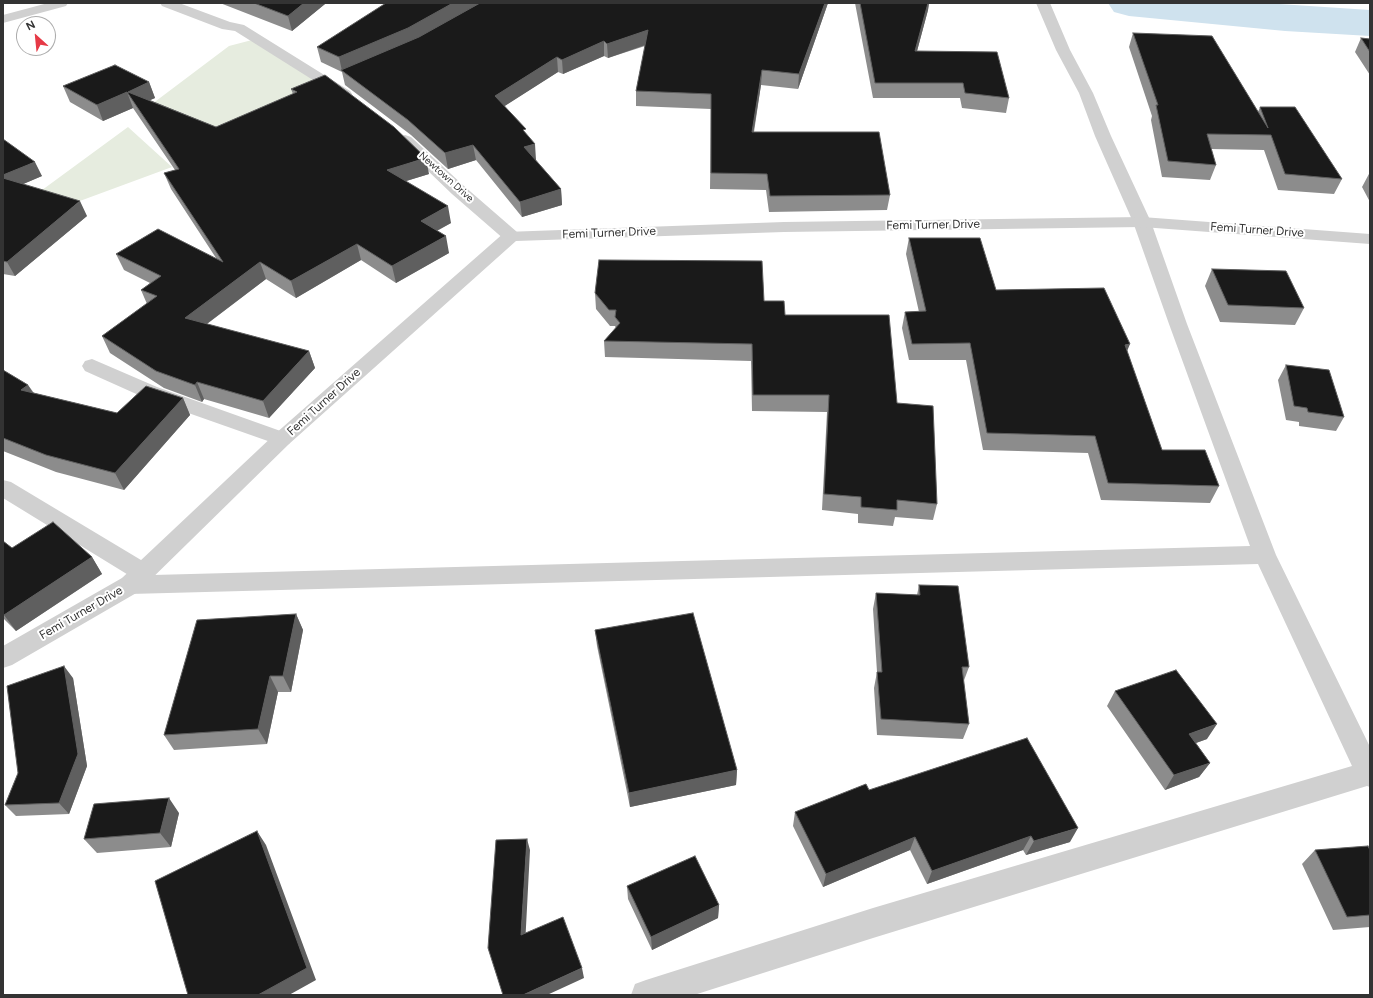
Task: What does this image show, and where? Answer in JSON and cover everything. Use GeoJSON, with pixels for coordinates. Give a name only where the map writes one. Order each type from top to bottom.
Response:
{"type":"FeatureCollection","features":[{"type":"Feature","properties":{"kind":"street"},"geometry":{"type":"LineString","coordinates":[[167,3],[227,26],[240,28],[339,81],[356,102]]}},
{"type":"Feature","properties":{"kind":"street"},"geometry":{"type":"LineString","coordinates":[[646,995],[911,911],[1370,774],[1265,554],[1178,324],[1142,222],[1103,136],[1086,93],[1063,50],[1043,3]]}},
{"type":"Feature","properties":{"kind":"street","name":"Newtown Drive"},"geometry":{"type":"LineString","coordinates":[[392,130],[511,236]]}},
{"type":"Feature","properties":{"kind":"street","name":"Femi Turner Drive"},"geometry":{"type":"LineString","coordinates":[[3,658],[136,578],[282,440],[511,236],[784,227],[1142,222],[1370,239]]}},
{"type":"Feature","properties":{"kind":"street"},"geometry":{"type":"LineString","coordinates":[[92,366],[150,392],[282,440]]}},
{"type":"Feature","properties":{"kind":"street"},"geometry":{"type":"LineString","coordinates":[[3,488],[136,578],[1265,554]]}},
{"type":"Feature","properties":{"kind":"lane"},"geometry":{"type":"LineString","coordinates":[[3,19],[62,3]]}},
{"type":"Feature","properties":{"kind":"shaded area"},"geometry":{"type":"Polygon","coordinates":[[[252,40],[327,85],[217,131],[152,104],[229,46],[252,40]]]}},
{"type":"Feature","properties":{"kind":"shaded area"},"geometry":{"type":"Polygon","coordinates":[[[128,127],[172,167],[69,205],[38,193],[128,127]]]}},
{"type":"Feature","properties":{"kind":"building"},"geometry":{"type":"Polygon","coordinates":[[[254,3],[304,3],[288,16],[254,3]]]}},
{"type":"Feature","properties":{"kind":"building"},"geometry":{"type":"Polygon","coordinates":[[[386,3],[453,3],[408,28],[339,57],[317,47],[386,3]]]}},
{"type":"Feature","properties":{"kind":"building"},"geometry":{"type":"Polygon","coordinates":[[[480,3],[825,3],[799,74],[762,70],[752,132],[879,132],[890,195],[770,196],[767,174],[711,173],[711,94],[636,91],[648,30],[607,44],[604,41],[562,60],[557,57],[495,96],[526,129],[523,130],[535,144],[524,147],[561,189],[520,202],[473,145],[445,153],[408,120],[341,70],[419,37],[480,3]]]}},
{"type":"Feature","properties":{"kind":"building"},"geometry":{"type":"Polygon","coordinates":[[[860,3],[928,3],[915,51],[997,52],[1009,98],[965,93],[963,83],[875,83],[860,3]]]}},
{"type":"Feature","properties":{"kind":"building"},"geometry":{"type":"Polygon","coordinates":[[[1133,33],[1212,36],[1268,128],[1260,107],[1295,107],[1342,179],[1285,174],[1271,135],[1207,134],[1216,165],[1168,161],[1156,105],[1158,105],[1133,33]]]}},
{"type":"Feature","properties":{"kind":"building"},"geometry":{"type":"Polygon","coordinates":[[[1361,38],[1370,39],[1370,52],[1361,38]]]}},
{"type":"Feature","properties":{"kind":"building"},"geometry":{"type":"Polygon","coordinates":[[[115,65],[149,82],[128,92],[216,127],[297,92],[291,89],[325,75],[394,127],[426,158],[387,170],[448,206],[421,221],[446,236],[392,266],[357,244],[291,281],[260,262],[185,318],[309,351],[263,401],[197,382],[195,385],[156,371],[102,336],[157,296],[141,290],[161,276],[116,254],[158,229],[223,262],[164,173],[179,169],[127,92],[97,105],[63,86],[115,65]]]}},
{"type":"Feature","properties":{"kind":"building"},"geometry":{"type":"Polygon","coordinates":[[[3,139],[35,162],[3,175],[3,139]]]}},
{"type":"Feature","properties":{"kind":"building"},"geometry":{"type":"Polygon","coordinates":[[[3,178],[80,201],[7,262],[3,261],[3,178]]]}},
{"type":"Feature","properties":{"kind":"building"},"geometry":{"type":"Polygon","coordinates":[[[909,238],[980,238],[996,290],[1104,288],[1130,344],[1125,345],[1162,450],[1205,450],[1219,486],[1108,483],[1095,436],[987,433],[970,343],[912,344],[905,312],[926,311],[909,238]]]}},
{"type":"Feature","properties":{"kind":"building"},"geometry":{"type":"Polygon","coordinates":[[[599,260],[762,261],[764,301],[784,301],[785,315],[889,315],[897,403],[933,406],[937,504],[897,500],[897,510],[861,507],[861,497],[824,494],[829,395],[753,395],[752,344],[604,341],[620,323],[615,317],[616,310],[609,310],[595,293],[599,260]]]}},
{"type":"Feature","properties":{"kind":"building"},"geometry":{"type":"Polygon","coordinates":[[[1212,269],[1286,271],[1304,308],[1228,305],[1212,269]]]}},
{"type":"Feature","properties":{"kind":"building"},"geometry":{"type":"Polygon","coordinates":[[[1286,365],[1329,370],[1344,417],[1308,412],[1307,408],[1294,406],[1286,365]]]}},
{"type":"Feature","properties":{"kind":"building"},"geometry":{"type":"Polygon","coordinates":[[[3,370],[28,385],[21,390],[117,413],[146,386],[183,398],[115,473],[46,455],[3,438],[3,370]]]}},
{"type":"Feature","properties":{"kind":"building"},"geometry":{"type":"Polygon","coordinates":[[[53,522],[92,557],[4,615],[3,541],[12,548],[53,522]]]}},
{"type":"Feature","properties":{"kind":"building"},"geometry":{"type":"Polygon","coordinates":[[[919,585],[958,586],[969,667],[962,667],[969,724],[881,719],[877,672],[882,672],[876,593],[920,595],[919,585]]]}},
{"type":"Feature","properties":{"kind":"building"},"geometry":{"type":"Polygon","coordinates":[[[693,613],[737,770],[629,793],[595,630],[693,613]]]}},
{"type":"Feature","properties":{"kind":"building"},"geometry":{"type":"Polygon","coordinates":[[[296,614],[283,676],[270,676],[258,729],[164,735],[197,620],[296,614]]]}},
{"type":"Feature","properties":{"kind":"building"},"geometry":{"type":"Polygon","coordinates":[[[64,666],[78,754],[59,803],[5,805],[18,773],[7,686],[64,666]]]}},
{"type":"Feature","properties":{"kind":"building"},"geometry":{"type":"Polygon","coordinates":[[[1176,670],[1217,724],[1189,734],[1210,763],[1174,775],[1115,691],[1176,670]]]}},
{"type":"Feature","properties":{"kind":"building"},"geometry":{"type":"Polygon","coordinates":[[[1027,738],[1078,828],[1034,841],[1031,836],[932,871],[915,837],[826,874],[795,812],[866,784],[869,790],[1027,738]]]}},
{"type":"Feature","properties":{"kind":"building"},"geometry":{"type":"Polygon","coordinates":[[[169,798],[160,833],[84,839],[94,804],[169,798]]]}},
{"type":"Feature","properties":{"kind":"building"},"geometry":{"type":"Polygon","coordinates":[[[257,831],[307,968],[258,995],[188,995],[155,881],[257,831]]]}},
{"type":"Feature","properties":{"kind":"building"},"geometry":{"type":"Polygon","coordinates":[[[527,839],[521,935],[563,917],[582,968],[523,995],[503,995],[488,948],[496,840],[527,839]]]}},
{"type":"Feature","properties":{"kind":"building"},"geometry":{"type":"Polygon","coordinates":[[[1368,846],[1370,850],[1370,915],[1347,917],[1315,850],[1368,846]]]}},
{"type":"Feature","properties":{"kind":"building"},"geometry":{"type":"Polygon","coordinates":[[[695,856],[719,905],[651,937],[627,886],[695,856]]]}},
{"type":"Feature","properties":{"kind":"waterway"},"geometry":{"type":"LineString","coordinates":[[1129,3],[1285,18],[1370,23]]}}]}
